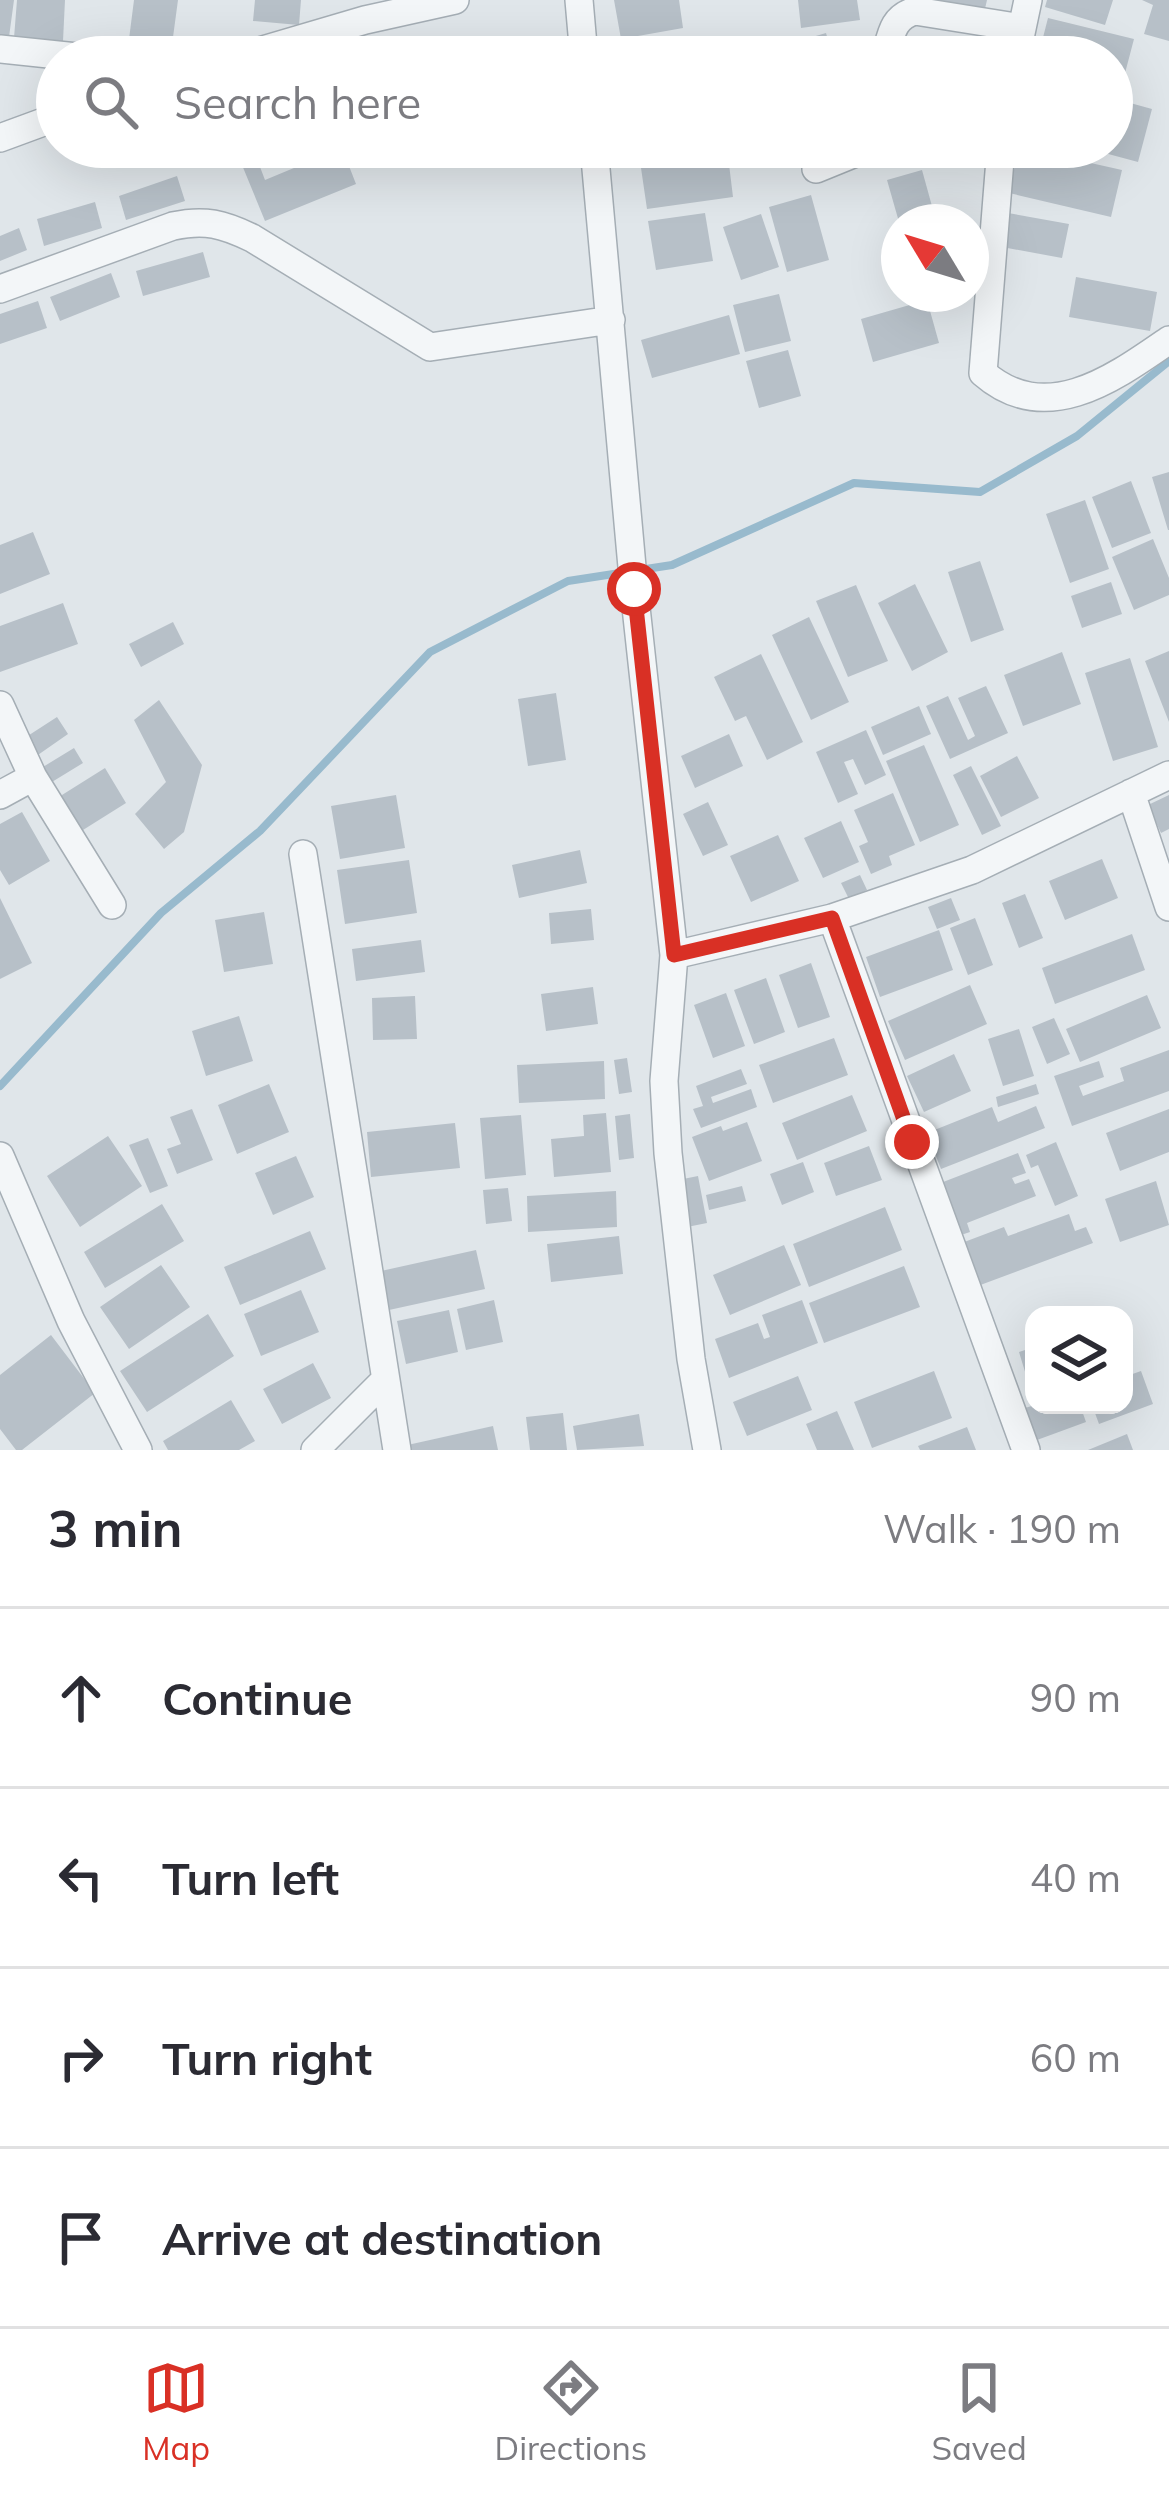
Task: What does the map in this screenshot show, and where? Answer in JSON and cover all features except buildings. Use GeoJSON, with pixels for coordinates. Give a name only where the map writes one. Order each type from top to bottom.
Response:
{"type":"FeatureCollection","features":[{"type":"Feature","properties":{"kind":"street"},"geometry":{"type":"LineString","coordinates":[[311,36],[455,0]]}},
{"type":"Feature","properties":{"kind":"street"},"geometry":{"type":"LineString","coordinates":[[579,0],[582,36]]}},
{"type":"Feature","properties":{"kind":"street"},"geometry":{"type":"LineString","coordinates":[[890,36],[902,15],[915,11],[1025,14]]}},
{"type":"Feature","properties":{"kind":"street"},"geometry":{"type":"LineString","coordinates":[[0,49],[36,53]]}},
{"type":"Feature","properties":{"kind":"street"},"geometry":{"type":"LineString","coordinates":[[0,138],[36,125]]}},
{"type":"Feature","properties":{"kind":"street"},"geometry":{"type":"LineString","coordinates":[[596,168],[634,589],[674,955],[664,1081],[668,1153],[703,1449]]}},
{"type":"Feature","properties":{"kind":"street"},"geometry":{"type":"LineString","coordinates":[[999,168],[982,373],[1021,393],[1046,397],[1087,392],[1169,340]]}},
{"type":"Feature","properties":{"kind":"street"},"geometry":{"type":"LineString","coordinates":[[0,289],[199,220],[222,224],[252,238],[430,346],[611,320]]}},
{"type":"Feature","properties":{"kind":"street"},"geometry":{"type":"LineString","coordinates":[[0,704],[33,777],[112,904]]}},
{"type":"Feature","properties":{"kind":"street"},"geometry":{"type":"LineString","coordinates":[[674,955],[832,918],[972,870],[1169,775]]}},
{"type":"Feature","properties":{"kind":"street"},"geometry":{"type":"LineString","coordinates":[[0,795],[33,777]]}},
{"type":"Feature","properties":{"kind":"street"},"geometry":{"type":"LineString","coordinates":[[1131,793],[1169,908]]}},
{"type":"Feature","properties":{"kind":"street"},"geometry":{"type":"LineString","coordinates":[[303,854],[397,1450]]}},
{"type":"Feature","properties":{"kind":"street"},"geometry":{"type":"LineString","coordinates":[[832,918],[1026,1450]]}},
{"type":"Feature","properties":{"kind":"street"},"geometry":{"type":"LineString","coordinates":[[0,1156],[71,1321],[138,1450]]}},
{"type":"Feature","properties":{"kind":"street"},"geometry":{"type":"LineString","coordinates":[[315,1450],[385,1380]]}},
{"type":"Feature","properties":{"kind":"waterway"},"geometry":{"type":"LineString","coordinates":[[0,1086],[161,913],[260,831],[430,652],[568,581],[672,565],[854,483],[980,492],[1077,436],[1169,361]]}},
{"type":"Feature","properties":{"kind":"route"},"geometry":{"type":"LineString","coordinates":[[634,589],[674,955],[832,918],[912,1142]]}}]}
